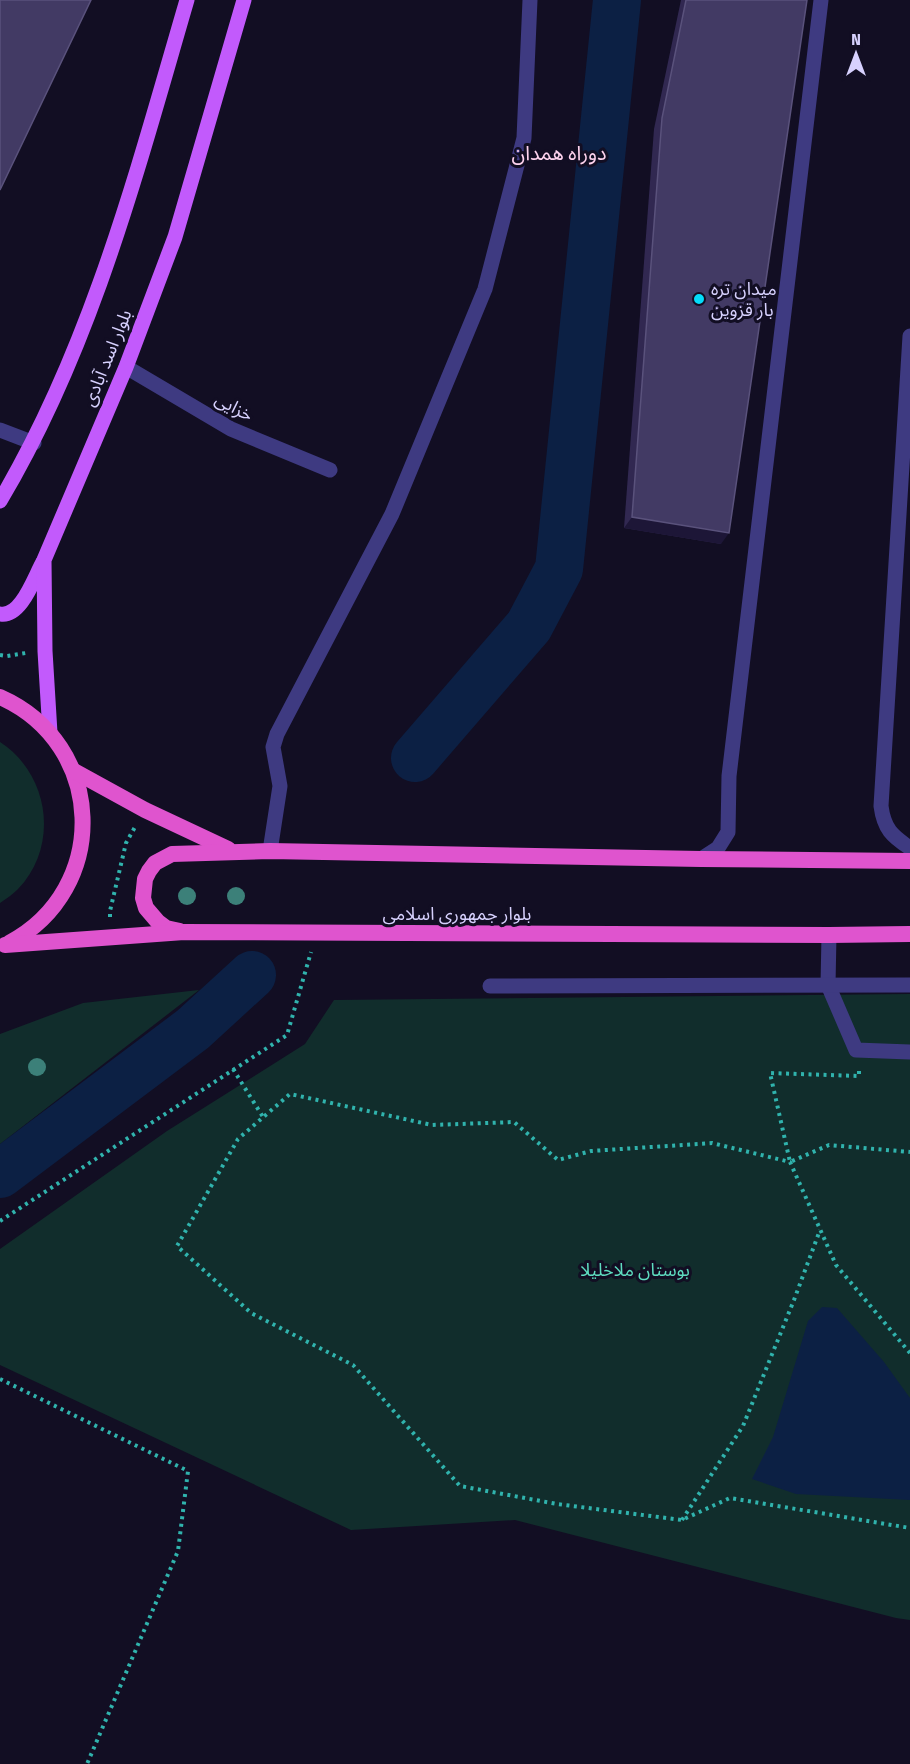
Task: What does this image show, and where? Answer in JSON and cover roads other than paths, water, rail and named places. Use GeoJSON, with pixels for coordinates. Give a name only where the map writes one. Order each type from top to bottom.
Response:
{"type":"FeatureCollection","features":[{"type":"Feature","properties":{"kind":"highway"},"geometry":{"type":"LineString","coordinates":[[0,697],[33,716],[50,733],[63,751],[74,771],[82,801],[84,831],[78,861],[66,889],[49,914],[26,934],[3,946]]}},
{"type":"Feature","properties":{"kind":"highway"},"geometry":{"type":"LineString","coordinates":[[74,771],[145,810],[232,851]]}},
{"type":"Feature","properties":{"kind":"highway"},"geometry":{"type":"LineString","coordinates":[[184,932],[166,928],[151,916],[143,898],[145,879],[149,871],[155,863],[172,854],[270,851],[910,861]]}},
{"type":"Feature","properties":{"kind":"highway","name":"بلوار جمهوری اسلامی"},"geometry":{"type":"LineString","coordinates":[[3,946],[184,932],[910,934]]}},
{"type":"Feature","properties":{"kind":"main road","name":"بلوار اسد آبادی"},"geometry":{"type":"LineString","coordinates":[[0,501],[34,443],[82,333],[122,220],[187,0]]}},
{"type":"Feature","properties":{"kind":"main road","name":"بلوار اسد آبادی"},"geometry":{"type":"LineString","coordinates":[[50,733],[45,651],[44,560],[126,367],[174,237],[244,0]]}},
{"type":"Feature","properties":{"kind":"main road"},"geometry":{"type":"LineString","coordinates":[[0,614],[6,615],[13,612],[21,604],[44,560]]}},
{"type":"Feature","properties":{"kind":"street"},"geometry":{"type":"LineString","coordinates":[[270,851],[280,786],[273,747],[277,735],[392,514],[485,289],[524,138],[530,0]]}},
{"type":"Feature","properties":{"kind":"street"},"geometry":{"type":"LineString","coordinates":[[701,859],[718,848],[728,832],[729,776],[821,0]]}},
{"type":"Feature","properties":{"kind":"street"},"geometry":{"type":"LineString","coordinates":[[910,336],[881,806],[883,821],[890,833],[910,848]]}},
{"type":"Feature","properties":{"kind":"street","name":"خزایی"},"geometry":{"type":"LineString","coordinates":[[126,367],[231,429],[330,470]]}},
{"type":"Feature","properties":{"kind":"street"},"geometry":{"type":"LineString","coordinates":[[0,430],[34,443]]}},
{"type":"Feature","properties":{"kind":"street"},"geometry":{"type":"LineString","coordinates":[[829,935],[828,985],[856,1050],[910,1052]]}},
{"type":"Feature","properties":{"kind":"street"},"geometry":{"type":"LineString","coordinates":[[490,986],[910,985]]}},
{"type":"Feature","properties":{"kind":"water"},"geometry":{"type":"Polygon","coordinates":[[[822,1307],[837,1308],[884,1362],[910,1398],[910,1500],[796,1494],[752,1479],[773,1437],[808,1321],[822,1307]]]}},
{"type":"Feature","properties":{"kind":"waterway"},"geometry":{"type":"LineString","coordinates":[[415,758],[529,626],[559,569],[617,0]]}},
{"type":"Feature","properties":{"kind":"waterway"},"geometry":{"type":"LineString","coordinates":[[0,1174],[193,1029],[252,975]]}},
{"type":"Feature","properties":{"kind":"place","name":"میدان تره بار قزوین"},"geometry":{"type":"Point","coordinates":[699,299]}},
{"type":"Feature","properties":{"kind":"district","name":"دوراه همدان"},"geometry":{"type":"Point","coordinates":[559,153]}},
{"type":"Feature","properties":{"kind":"park label","name":"بوستان ملاخلیلا"},"geometry":{"type":"Point","coordinates":[635,1270]}}]}
